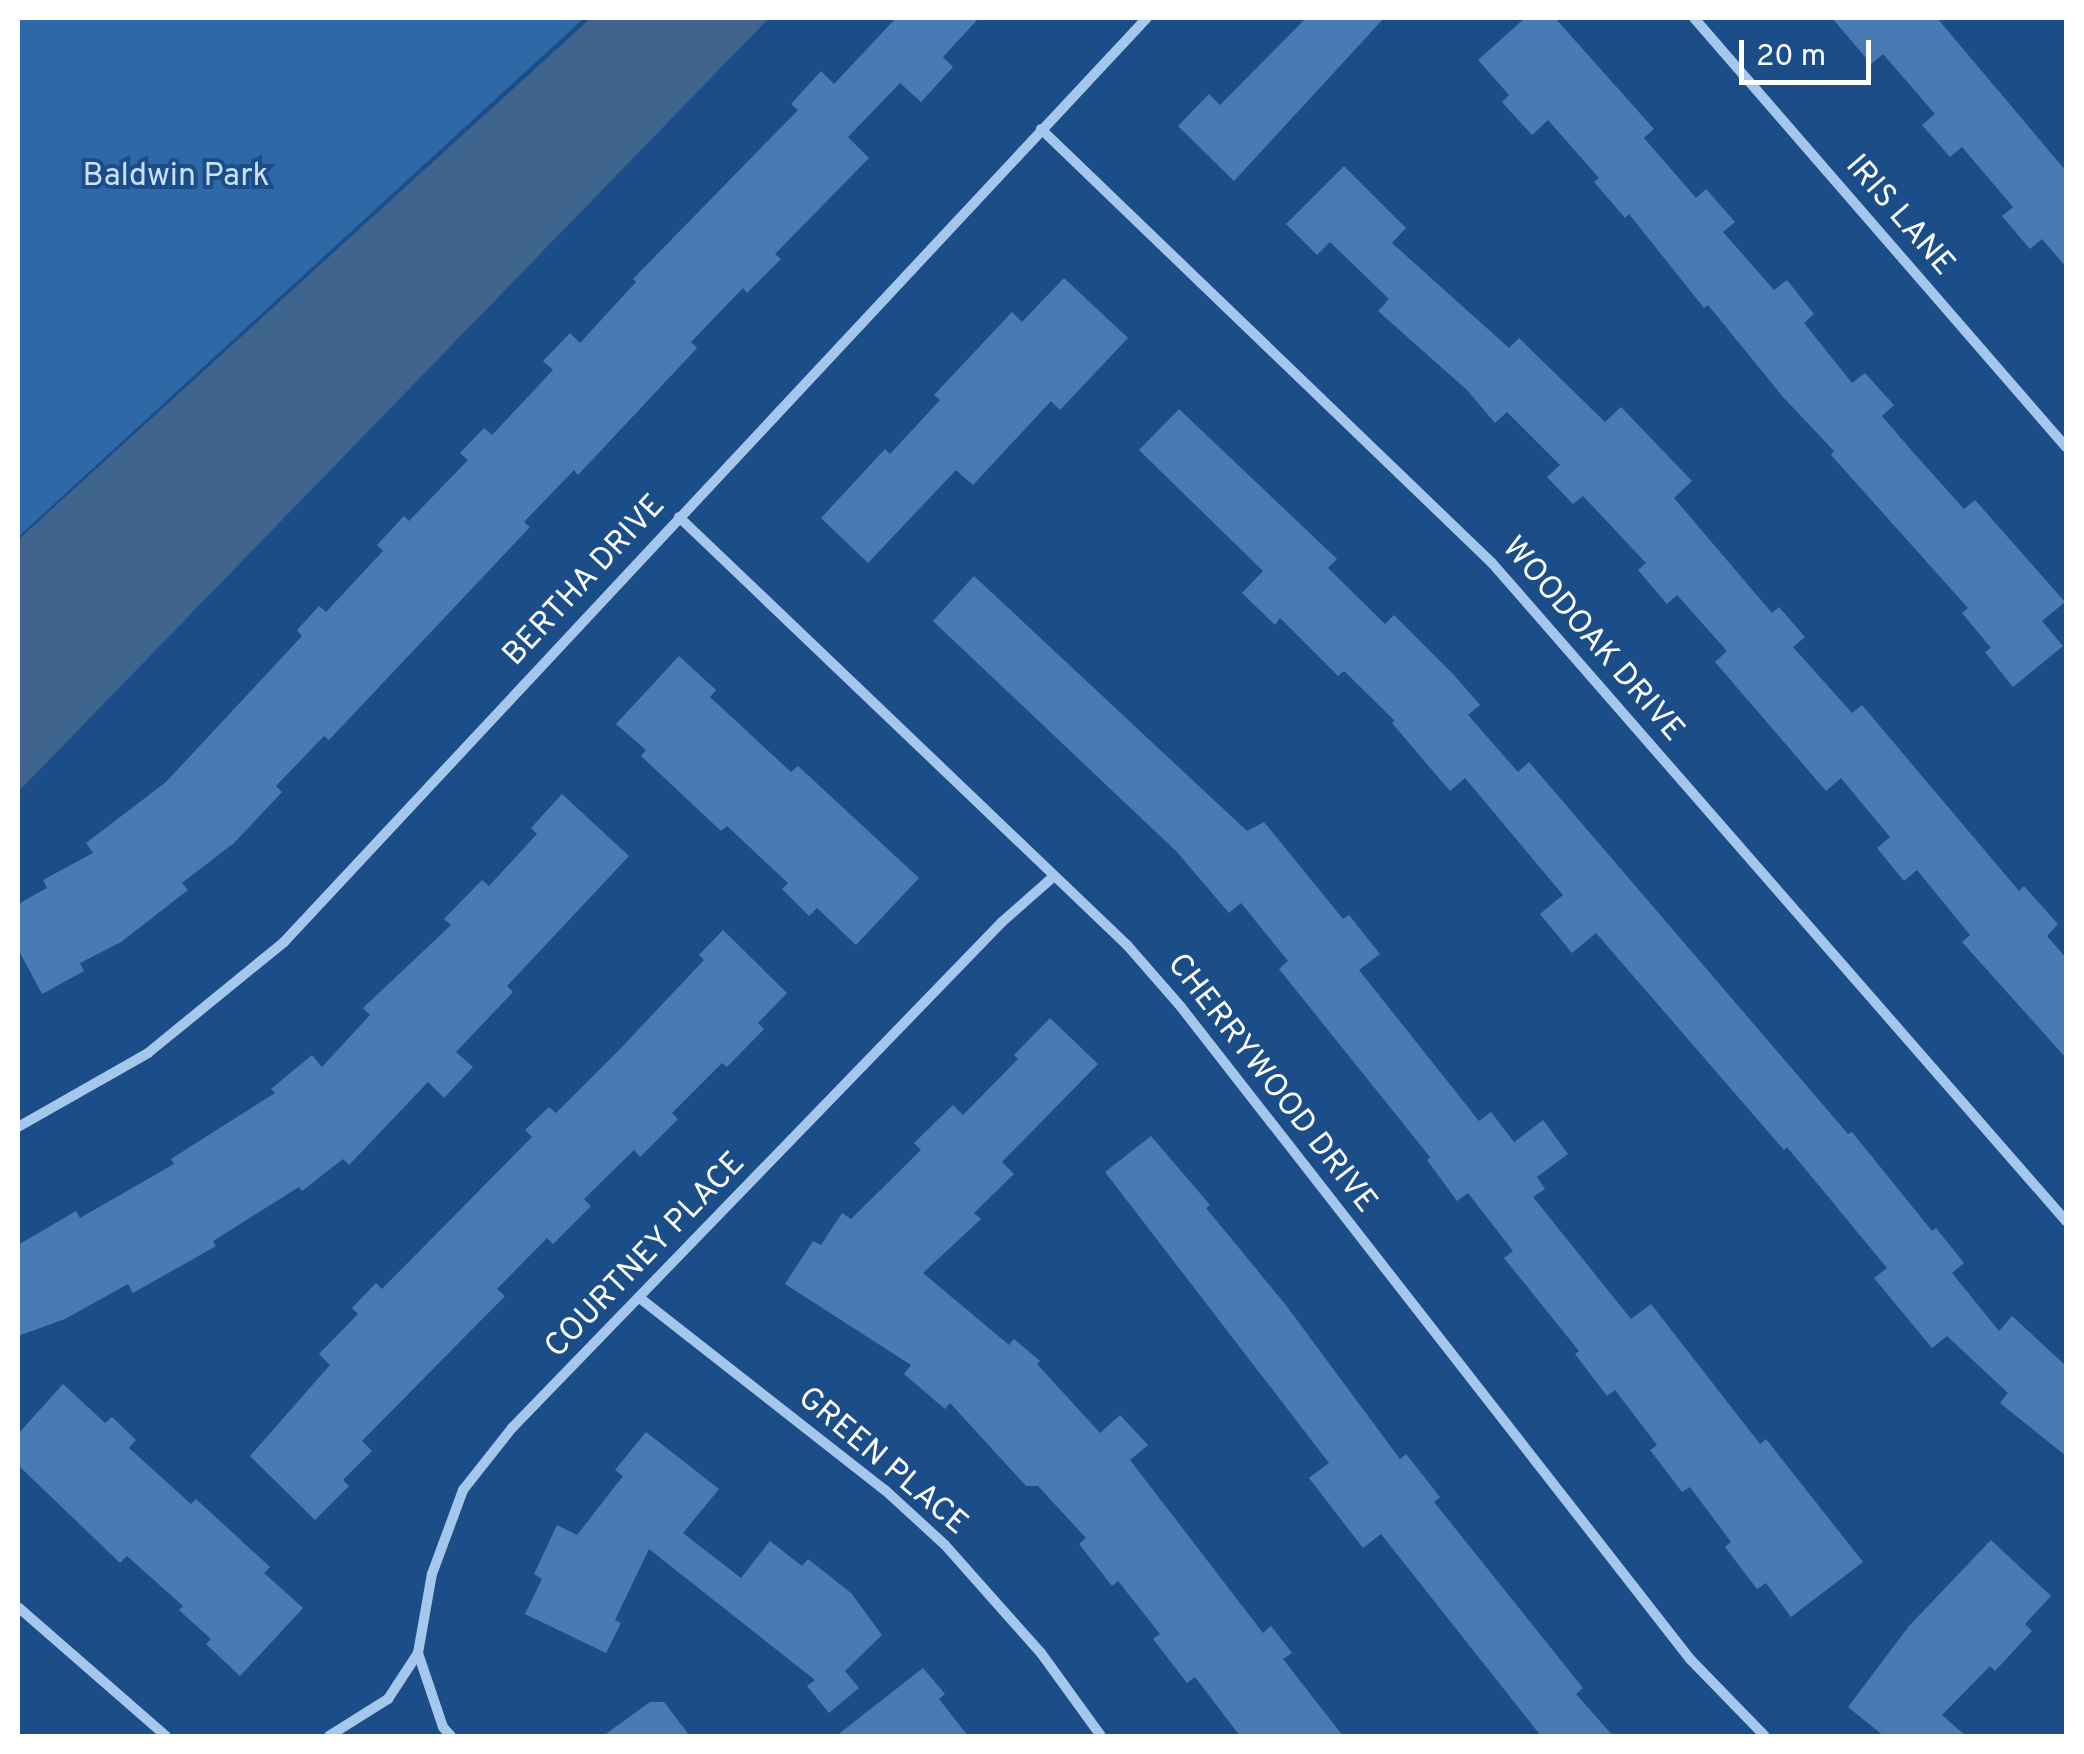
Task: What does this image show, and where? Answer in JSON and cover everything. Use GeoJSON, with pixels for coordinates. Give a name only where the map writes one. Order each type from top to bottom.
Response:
{"type":"FeatureCollection","features":[{"type":"Feature","properties":{"kind":"street","name":"BERTHA DRIVE"},"geometry":{"type":"LineString","coordinates":[[18,1127],[148,1053],[284,942],[1147,18]]}},
{"type":"Feature","properties":{"kind":"street","name":"IRIS LANE"},"geometry":{"type":"LineString","coordinates":[[1694,18],[2066,447]]}},
{"type":"Feature","properties":{"kind":"street","name":"WOODOAK DRIVE"},"geometry":{"type":"LineString","coordinates":[[1041,128],[1492,563],[2066,1221]]}},
{"type":"Feature","properties":{"kind":"street","name":"CHERRYWOOD DRIVE"},"geometry":{"type":"LineString","coordinates":[[679,517],[1128,945],[1182,1007],[1690,1659],[1764,1736]]}},
{"type":"Feature","properties":{"kind":"street","name":"COURTNEY PLACE"},"geometry":{"type":"LineString","coordinates":[[418,1653],[432,1574],[463,1490],[512,1428],[641,1300],[1002,922],[1053,877]]}},
{"type":"Feature","properties":{"kind":"street","name":"GREEN PLACE"},"geometry":{"type":"LineString","coordinates":[[641,1300],[885,1490],[945,1546],[1041,1653],[1101,1736]]}},
{"type":"Feature","properties":{"kind":"street"},"geometry":{"type":"LineString","coordinates":[[18,1607],[166,1736]]}},
{"type":"Feature","properties":{"kind":"street"},"geometry":{"type":"LineString","coordinates":[[329,1736],[388,1700],[418,1653]]}},
{"type":"Feature","properties":{"kind":"street"},"geometry":{"type":"LineString","coordinates":[[418,1653],[451,1736]]}},
{"type":"Feature","properties":{"kind":"green space","name":"Baldwin Park"},"geometry":{"type":"Polygon","coordinates":[[[18,18],[584,18],[18,537],[18,18]]]}},
{"type":"Feature","properties":{"kind":"shaded area"},"geometry":{"type":"Polygon","coordinates":[[[591,18],[769,18],[18,792],[18,540],[591,18]]]}},
{"type":"Feature","properties":{"kind":"building"},"geometry":{"type":"Polygon","coordinates":[[[896,18],[979,18],[943,57],[953,67],[921,102],[900,83],[848,137],[869,158],[775,254],[781,259],[747,293],[743,288],[691,342],[697,348],[578,475],[574,470],[524,522],[530,527],[329,740],[324,736],[276,786],[282,792],[234,843],[182,883],[188,890],[121,942],[80,963],[84,971],[42,994],[18,949],[18,904],[47,888],[43,880],[93,853],[86,843],[166,782],[302,636],[297,630],[319,606],[326,612],[383,551],[377,545],[404,516],[409,521],[468,460],[460,453],[484,428],[492,435],[553,370],[543,361],[570,333],[580,343],[636,282],[633,279],[798,110],[791,104],[821,71],[834,84],[896,18]]]}},
{"type":"Feature","properties":{"kind":"building"},"geometry":{"type":"Polygon","coordinates":[[[1306,18],[1384,18],[1234,181],[1178,126],[1209,94],[1220,105],[1306,18]]]}},
{"type":"Feature","properties":{"kind":"building"},"geometry":{"type":"Polygon","coordinates":[[[1525,18],[1555,18],[1654,129],[1644,138],[1696,198],[1706,189],[1735,222],[1723,232],[1774,290],[1787,280],[1814,314],[1804,323],[1852,383],[1865,373],[1894,405],[1882,416],[1912,451],[1964,509],[1975,500],[2065,602],[2042,621],[2063,646],[2013,687],[1985,652],[1991,648],[1962,613],[1968,608],[1831,455],[1834,451],[1783,397],[1708,305],[1704,308],[1629,214],[1625,218],[1594,182],[1599,178],[1548,120],[1532,135],[1502,102],[1509,95],[1478,60],[1525,18]]]}},
{"type":"Feature","properties":{"kind":"building"},"geometry":{"type":"Polygon","coordinates":[[[1832,18],[1937,18],[2066,171],[2066,267],[2042,239],[2030,249],[2002,216],[2013,207],[1962,147],[1950,157],[1922,125],[1935,114],[1883,54],[1871,64],[1832,18]]]}},
{"type":"Feature","properties":{"kind":"building"},"geometry":{"type":"Polygon","coordinates":[[[1344,166],[1406,228],[1392,243],[1509,348],[1519,338],[1605,422],[1621,407],[1692,481],[1674,498],[1772,613],[1779,607],[1805,637],[1793,647],[1852,713],[1862,705],[2019,891],[2024,886],[2058,924],[2047,936],[2066,958],[2066,1058],[1962,942],[1970,935],[1917,870],[1904,881],[1877,848],[1890,837],[1841,778],[1826,791],[1715,662],[1727,651],[1677,595],[1667,604],[1638,570],[1646,563],[1583,496],[1573,504],[1547,477],[1560,465],[1507,412],[1495,423],[1467,390],[1378,311],[1389,299],[1330,242],[1317,255],[1286,224],[1344,166]]]}},
{"type":"Feature","properties":{"kind":"building"},"geometry":{"type":"Polygon","coordinates":[[[1064,278],[1128,338],[1060,410],[1051,401],[973,485],[956,470],[868,563],[821,518],[885,449],[890,454],[940,400],[934,395],[1012,312],[1022,322],[1064,278]]]}},
{"type":"Feature","properties":{"kind":"building"},"geometry":{"type":"Polygon","coordinates":[[[1179,409],[1337,559],[1328,568],[1385,624],[1394,615],[1454,675],[1480,705],[1468,715],[1518,772],[1529,762],[1848,1134],[1852,1132],[1932,1231],[1936,1228],[1964,1263],[1952,1273],[1999,1331],[2012,1316],[2066,1366],[2066,1456],[2000,1403],[2008,1393],[1947,1336],[1932,1348],[1874,1278],[1887,1268],[1787,1147],[1784,1150],[1596,933],[1572,953],[1540,914],[1563,895],[1465,778],[1450,791],[1392,723],[1395,721],[1344,671],[1338,676],[1280,618],[1275,625],[1242,593],[1263,571],[1139,450],[1179,409]]]}},
{"type":"Feature","properties":{"kind":"building"},"geometry":{"type":"Polygon","coordinates":[[[974,576],[1247,831],[1264,822],[1343,919],[1349,915],[1380,954],[1359,970],[1479,1121],[1491,1112],[1514,1142],[1543,1120],[1568,1154],[1537,1177],[1545,1189],[1533,1197],[1631,1319],[1651,1304],[1760,1444],[1766,1439],[1863,1562],[1791,1617],[1766,1583],[1757,1589],[1725,1547],[1731,1542],[1690,1487],[1682,1492],[1650,1450],[1657,1445],[1615,1390],[1607,1396],[1575,1354],[1579,1351],[1504,1258],[1513,1251],[1468,1193],[1457,1201],[1427,1160],[1430,1157],[1279,969],[1288,961],[1241,903],[1229,913],[1177,852],[933,621],[974,576]]]}},
{"type":"Feature","properties":{"kind":"building"},"geometry":{"type":"Polygon","coordinates":[[[679,656],[716,690],[710,697],[791,772],[798,766],[919,878],[856,945],[817,908],[809,916],[782,889],[788,883],[727,826],[721,831],[641,756],[646,750],[616,724],[679,656]]]}},
{"type":"Feature","properties":{"kind":"building"},"geometry":{"type":"Polygon","coordinates":[[[562,794],[629,856],[507,986],[513,992],[456,1052],[473,1067],[444,1098],[428,1082],[349,1165],[343,1159],[302,1191],[299,1187],[213,1241],[216,1246],[133,1293],[128,1284],[65,1319],[18,1336],[18,1245],[76,1211],[80,1218],[174,1164],[171,1159],[275,1093],[271,1089],[312,1055],[322,1067],[370,1015],[363,1008],[451,925],[444,919],[482,880],[489,886],[537,834],[531,828],[562,794]]]}},
{"type":"Feature","properties":{"kind":"building"},"geometry":{"type":"Polygon","coordinates":[[[723,930],[787,993],[758,1023],[764,1029],[727,1067],[722,1063],[672,1113],[678,1119],[640,1157],[634,1150],[584,1199],[591,1206],[553,1244],[547,1238],[497,1289],[505,1296],[362,1441],[372,1451],[343,1480],[349,1486],[315,1520],[250,1456],[330,1365],[319,1354],[358,1314],[352,1308],[376,1283],[382,1289],[532,1137],[525,1130],[549,1107],[556,1113],[620,1049],[704,960],[699,955],[723,930]]]}},
{"type":"Feature","properties":{"kind":"building"},"geometry":{"type":"Polygon","coordinates":[[[1050,1018],[1098,1064],[1002,1162],[1014,1174],[974,1213],[981,1219],[923,1273],[1009,1345],[1014,1339],[1040,1361],[1037,1364],[1100,1433],[1120,1415],[1148,1445],[1130,1460],[1263,1633],[1271,1626],[1292,1653],[1283,1659],[1343,1736],[1240,1736],[1195,1677],[1187,1683],[1153,1639],[1160,1634],[1118,1581],[1112,1586],[1079,1544],[1086,1538],[1038,1486],[1026,1486],[950,1403],[945,1409],[904,1374],[911,1365],[785,1284],[813,1241],[821,1245],[842,1213],[851,1219],[921,1150],[914,1143],[953,1105],[963,1115],[1018,1059],[1014,1055],[1050,1018]]]}},
{"type":"Feature","properties":{"kind":"building"},"geometry":{"type":"Polygon","coordinates":[[[1151,1136],[1210,1205],[1206,1208],[1285,1304],[1400,1459],[1406,1454],[1440,1497],[1434,1502],[1583,1688],[1576,1694],[1613,1736],[1541,1736],[1381,1534],[1363,1548],[1309,1478],[1329,1463],[1105,1172],[1151,1136]]]}},
{"type":"Feature","properties":{"kind":"building"},"geometry":{"type":"Polygon","coordinates":[[[63,1384],[105,1423],[112,1417],[136,1440],[129,1448],[191,1504],[196,1499],[270,1567],[264,1573],[303,1608],[240,1676],[206,1644],[211,1639],[179,1610],[183,1606],[127,1556],[120,1563],[18,1465],[18,1434],[63,1384]]]}},
{"type":"Feature","properties":{"kind":"building"},"geometry":{"type":"Polygon","coordinates":[[[646,1432],[719,1489],[683,1533],[741,1578],[770,1541],[802,1566],[808,1559],[851,1593],[882,1635],[845,1671],[859,1688],[829,1713],[807,1686],[815,1680],[649,1549],[615,1620],[621,1623],[606,1653],[525,1614],[542,1579],[534,1574],[557,1525],[577,1535],[623,1476],[615,1470],[646,1432]]]}},
{"type":"Feature","properties":{"kind":"building"},"geometry":{"type":"Polygon","coordinates":[[[1991,1540],[2051,1596],[2025,1624],[2032,1631],[1995,1671],[1990,1666],[1942,1715],[1966,1736],[1884,1736],[1848,1707],[1909,1626],[1991,1540]]]}},
{"type":"Feature","properties":{"kind":"building"},"geometry":{"type":"Polygon","coordinates":[[[923,1668],[945,1694],[939,1699],[968,1736],[836,1736],[923,1668]]]}},
{"type":"Feature","properties":{"kind":"building"},"geometry":{"type":"Polygon","coordinates":[[[650,1702],[664,1702],[690,1736],[603,1736],[650,1702]]]}}]}
